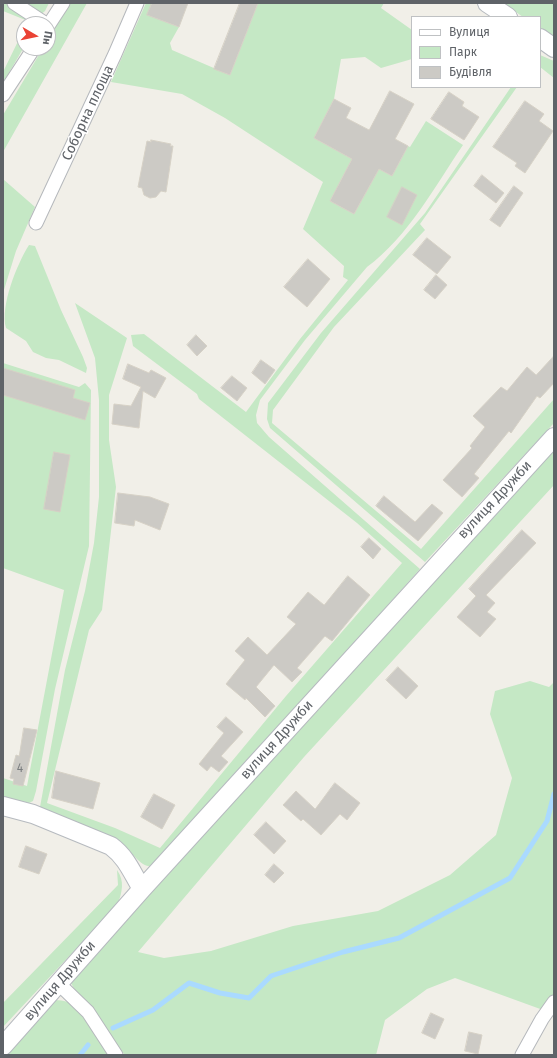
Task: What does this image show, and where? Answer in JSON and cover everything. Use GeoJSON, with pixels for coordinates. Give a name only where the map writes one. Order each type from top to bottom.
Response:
{"type":"FeatureCollection","features":[{"type":"Feature","properties":{"kind":"street"},"geometry":{"type":"LineString","coordinates":[[14,3],[34,16]]}},
{"type":"Feature","properties":{"kind":"street"},"geometry":{"type":"LineString","coordinates":[[54,16],[63,3]]}},
{"type":"Feature","properties":{"kind":"street","name":"Соборна площа"},"geometry":{"type":"LineString","coordinates":[[36,223],[115,54],[137,3]]}},
{"type":"Feature","properties":{"kind":"street"},"geometry":{"type":"LineString","coordinates":[[487,3],[506,16]]}},
{"type":"Feature","properties":{"kind":"street"},"geometry":{"type":"LineString","coordinates":[[541,39],[554,48]]}},
{"type":"Feature","properties":{"kind":"street"},"geometry":{"type":"LineString","coordinates":[[3,95],[29,56]]}},
{"type":"Feature","properties":{"kind":"street","name":"вулиця Дружби"},"geometry":{"type":"LineString","coordinates":[[3,1046],[142,888],[554,437]]}},
{"type":"Feature","properties":{"kind":"street"},"geometry":{"type":"LineString","coordinates":[[3,806],[33,814],[111,846],[130,864],[132,872],[142,888]]}},
{"type":"Feature","properties":{"kind":"street"},"geometry":{"type":"LineString","coordinates":[[58,983],[88,1012],[116,1055]]}},
{"type":"Feature","properties":{"kind":"street"},"geometry":{"type":"LineString","coordinates":[[522,1055],[542,1019],[554,1002]]}},
{"type":"Feature","properties":{"kind":"green space"},"geometry":{"type":"Polygon","coordinates":[[[3,3],[11,5],[26,16],[16,16],[3,11],[3,3]]]}},
{"type":"Feature","properties":{"kind":"green space"},"geometry":{"type":"Polygon","coordinates":[[[21,3],[49,3],[45,11],[40,15],[21,3]]]}},
{"type":"Feature","properties":{"kind":"green space"},"geometry":{"type":"Polygon","coordinates":[[[69,3],[87,3],[3,152],[3,115],[38,56],[56,56],[56,25],[69,3]]]}},
{"type":"Feature","properties":{"kind":"green space"},"geometry":{"type":"Polygon","coordinates":[[[146,3],[152,3],[148,15],[179,27],[170,43],[172,50],[230,75],[258,3],[384,3],[381,8],[411,29],[411,59],[381,68],[365,57],[341,59],[334,99],[314,138],[352,159],[330,201],[354,214],[379,169],[392,176],[408,146],[410,147],[426,121],[463,145],[408,226],[382,255],[367,267],[305,340],[260,400],[256,415],[257,423],[269,437],[420,569],[153,866],[144,865],[126,848],[112,839],[40,807],[65,670],[85,591],[94,543],[99,497],[99,400],[95,358],[75,303],[127,338],[109,395],[109,440],[116,487],[102,610],[89,630],[47,803],[115,828],[160,848],[286,696],[402,563],[357,523],[199,399],[197,394],[133,346],[131,335],[144,334],[246,412],[300,339],[348,280],[343,277],[344,266],[303,229],[323,182],[225,118],[182,94],[111,82],[146,3]]]}},
{"type":"Feature","properties":{"kind":"green space"},"geometry":{"type":"Polygon","coordinates":[[[503,3],[554,3],[554,38],[541,29],[541,16],[522,16],[503,3]]]}},
{"type":"Feature","properties":{"kind":"green space"},"geometry":{"type":"Polygon","coordinates":[[[16,45],[16,56],[19,56],[3,83],[3,72],[16,45]]]}},
{"type":"Feature","properties":{"kind":"green space"},"geometry":{"type":"Polygon","coordinates":[[[541,55],[554,61],[554,78],[541,68],[541,55]]]}},
{"type":"Feature","properties":{"kind":"green space"},"geometry":{"type":"Polygon","coordinates":[[[510,88],[516,88],[420,224],[425,230],[334,327],[273,410],[272,423],[421,549],[554,399],[554,423],[425,562],[270,428],[267,419],[268,403],[321,333],[425,213],[510,88]]]}},
{"type":"Feature","properties":{"kind":"green space"},"geometry":{"type":"Polygon","coordinates":[[[3,179],[35,207],[16,251],[3,293],[3,179]]]}},
{"type":"Feature","properties":{"kind":"green space"},"geometry":{"type":"Polygon","coordinates":[[[29,245],[35,246],[61,310],[83,357],[87,368],[86,373],[59,360],[46,358],[33,352],[26,341],[6,328],[5,308],[7,297],[15,274],[29,245]]]}},
{"type":"Feature","properties":{"kind":"green space"},"geometry":{"type":"Polygon","coordinates":[[[3,363],[79,387],[85,383],[91,390],[89,546],[55,689],[36,791],[33,801],[29,803],[3,797],[3,778],[27,786],[64,590],[3,568],[3,363]]]}},
{"type":"Feature","properties":{"kind":"green space"},"geometry":{"type":"Polygon","coordinates":[[[554,447],[554,485],[304,757],[138,952],[164,958],[211,951],[293,926],[378,911],[450,875],[496,835],[512,778],[490,714],[495,691],[530,681],[549,687],[554,682],[554,994],[543,1010],[455,978],[427,989],[385,1020],[376,1055],[125,1055],[75,990],[71,983],[76,972],[146,898],[554,447]]]}},
{"type":"Feature","properties":{"kind":"green space"},"geometry":{"type":"Polygon","coordinates":[[[117,870],[120,874],[122,883],[122,891],[118,904],[3,1027],[3,1003],[118,885],[117,870]]]}},
{"type":"Feature","properties":{"kind":"green space"},"geometry":{"type":"Polygon","coordinates":[[[52,1000],[64,1001],[79,1009],[92,1024],[112,1055],[3,1055],[3,1051],[52,1000]]]}},
{"type":"Feature","properties":{"kind":"building"},"geometry":{"type":"Polygon","coordinates":[[[152,3],[188,3],[179,27],[147,15],[152,3]]]}},
{"type":"Feature","properties":{"kind":"building"},"geometry":{"type":"Polygon","coordinates":[[[240,3],[258,3],[230,75],[214,69],[240,3]]]}},
{"type":"Feature","properties":{"kind":"building"},"geometry":{"type":"Polygon","coordinates":[[[390,91],[414,104],[395,139],[408,146],[392,176],[379,169],[354,214],[330,201],[352,159],[314,138],[334,99],[351,108],[346,118],[369,130],[390,91]]]}},
{"type":"Feature","properties":{"kind":"building"},"geometry":{"type":"Polygon","coordinates":[[[449,92],[464,102],[462,106],[479,117],[464,140],[431,119],[449,92]]]}},
{"type":"Feature","properties":{"kind":"building"},"geometry":{"type":"Polygon","coordinates":[[[525,101],[544,114],[539,121],[553,131],[525,173],[515,166],[517,163],[493,147],[525,101]]]}},
{"type":"Feature","properties":{"kind":"building"},"geometry":{"type":"Polygon","coordinates":[[[151,140],[171,144],[170,146],[173,146],[166,192],[161,191],[156,197],[150,198],[144,195],[142,188],[138,187],[147,141],[151,142],[151,140]]]}},
{"type":"Feature","properties":{"kind":"building"},"geometry":{"type":"Polygon","coordinates":[[[482,175],[504,193],[496,203],[474,186],[482,175]]]}},
{"type":"Feature","properties":{"kind":"building"},"geometry":{"type":"Polygon","coordinates":[[[514,186],[523,193],[500,227],[490,220],[514,186]]]}},
{"type":"Feature","properties":{"kind":"building"},"geometry":{"type":"Polygon","coordinates":[[[402,187],[417,195],[402,225],[387,217],[402,187]]]}},
{"type":"Feature","properties":{"kind":"building"},"geometry":{"type":"Polygon","coordinates":[[[427,238],[451,257],[437,274],[413,255],[427,238]]]}},
{"type":"Feature","properties":{"kind":"building"},"geometry":{"type":"Polygon","coordinates":[[[308,259],[330,279],[307,307],[284,287],[308,259]]]}},
{"type":"Feature","properties":{"kind":"building"},"geometry":{"type":"Polygon","coordinates":[[[436,275],[447,285],[435,299],[424,290],[436,275]]]}},
{"type":"Feature","properties":{"kind":"building"},"geometry":{"type":"Polygon","coordinates":[[[196,335],[207,346],[197,356],[187,345],[196,335]]]}},
{"type":"Feature","properties":{"kind":"building"},"geometry":{"type":"Polygon","coordinates":[[[554,356],[554,383],[540,398],[537,396],[511,433],[509,431],[474,474],[479,478],[462,497],[443,480],[472,448],[470,446],[485,427],[473,416],[501,387],[507,391],[527,367],[536,375],[554,356]]]}},
{"type":"Feature","properties":{"kind":"building"},"geometry":{"type":"Polygon","coordinates":[[[261,360],[275,370],[265,384],[252,373],[261,360]]]}},
{"type":"Feature","properties":{"kind":"building"},"geometry":{"type":"Polygon","coordinates":[[[128,364],[149,373],[151,370],[166,378],[155,398],[143,391],[139,428],[112,424],[114,404],[131,406],[141,387],[123,379],[128,364]]]}},
{"type":"Feature","properties":{"kind":"building"},"geometry":{"type":"Polygon","coordinates":[[[3,368],[75,390],[73,398],[90,403],[85,420],[3,395],[3,368]]]}},
{"type":"Feature","properties":{"kind":"building"},"geometry":{"type":"Polygon","coordinates":[[[232,376],[247,388],[237,401],[221,388],[232,376]]]}},
{"type":"Feature","properties":{"kind":"building"},"geometry":{"type":"Polygon","coordinates":[[[54,452],[70,455],[60,512],[44,509],[54,452]]]}},
{"type":"Feature","properties":{"kind":"building"},"geometry":{"type":"Polygon","coordinates":[[[118,493],[150,497],[169,504],[160,530],[135,520],[134,526],[115,523],[118,493]]]}},
{"type":"Feature","properties":{"kind":"building"},"geometry":{"type":"Polygon","coordinates":[[[384,496],[415,522],[432,504],[443,513],[418,541],[376,506],[384,496]]]}},
{"type":"Feature","properties":{"kind":"building"},"geometry":{"type":"Polygon","coordinates":[[[522,530],[536,543],[486,595],[495,603],[487,612],[496,619],[480,637],[457,617],[476,596],[469,589],[522,530]]]}},
{"type":"Feature","properties":{"kind":"building"},"geometry":{"type":"Polygon","coordinates":[[[369,538],[381,549],[373,559],[361,547],[369,538]]]}},
{"type":"Feature","properties":{"kind":"building"},"geometry":{"type":"Polygon","coordinates":[[[348,576],[370,595],[332,641],[325,636],[297,668],[302,672],[292,682],[274,665],[256,687],[275,706],[265,717],[246,698],[245,700],[226,684],[245,660],[235,651],[248,637],[267,655],[296,624],[287,617],[308,592],[324,605],[348,576]]]}},
{"type":"Feature","properties":{"kind":"building"},"geometry":{"type":"Polygon","coordinates":[[[398,667],[418,686],[406,699],[386,680],[398,667]]]}},
{"type":"Feature","properties":{"kind":"building"},"geometry":{"type":"Polygon","coordinates":[[[226,717],[243,732],[221,756],[228,762],[219,772],[211,766],[207,771],[199,764],[224,733],[217,727],[226,717]]]}},
{"type":"Feature","properties":{"kind":"building"},"geometry":{"type":"Polygon","coordinates":[[[24,728],[37,730],[23,786],[13,784],[14,779],[10,778],[16,755],[19,756],[24,728]]]}},
{"type":"Feature","properties":{"kind":"building"},"geometry":{"type":"Polygon","coordinates":[[[56,771],[100,783],[93,809],[52,798],[56,771]]]}},
{"type":"Feature","properties":{"kind":"building"},"geometry":{"type":"Polygon","coordinates":[[[335,783],[360,803],[347,820],[340,814],[321,835],[303,819],[301,821],[283,805],[296,791],[315,809],[335,783]]]}},
{"type":"Feature","properties":{"kind":"building"},"geometry":{"type":"Polygon","coordinates":[[[154,794],[175,805],[162,829],[141,817],[154,794]]]}},
{"type":"Feature","properties":{"kind":"building"},"geometry":{"type":"Polygon","coordinates":[[[266,822],[286,841],[274,854],[254,835],[266,822]]]}},
{"type":"Feature","properties":{"kind":"building"},"geometry":{"type":"Polygon","coordinates":[[[26,846],[47,854],[39,874],[19,867],[26,846]]]}},
{"type":"Feature","properties":{"kind":"building"},"geometry":{"type":"Polygon","coordinates":[[[274,864],[284,873],[274,883],[265,875],[274,864]]]}},
{"type":"Feature","properties":{"kind":"building"},"geometry":{"type":"Polygon","coordinates":[[[431,1013],[444,1019],[435,1039],[422,1033],[431,1013]]]}},
{"type":"Feature","properties":{"kind":"building"},"geometry":{"type":"Polygon","coordinates":[[[469,1032],[482,1035],[478,1054],[465,1051],[469,1032]]]}},
{"type":"Feature","properties":{"kind":"waterway"},"geometry":{"type":"LineString","coordinates":[[113,1028],[153,1010],[189,983],[220,993],[249,998],[271,976],[343,952],[399,938],[510,878],[547,821],[554,794]]}},
{"type":"Feature","properties":{"kind":"waterway"},"geometry":{"type":"LineString","coordinates":[[80,1055],[88,1045]]}}]}
